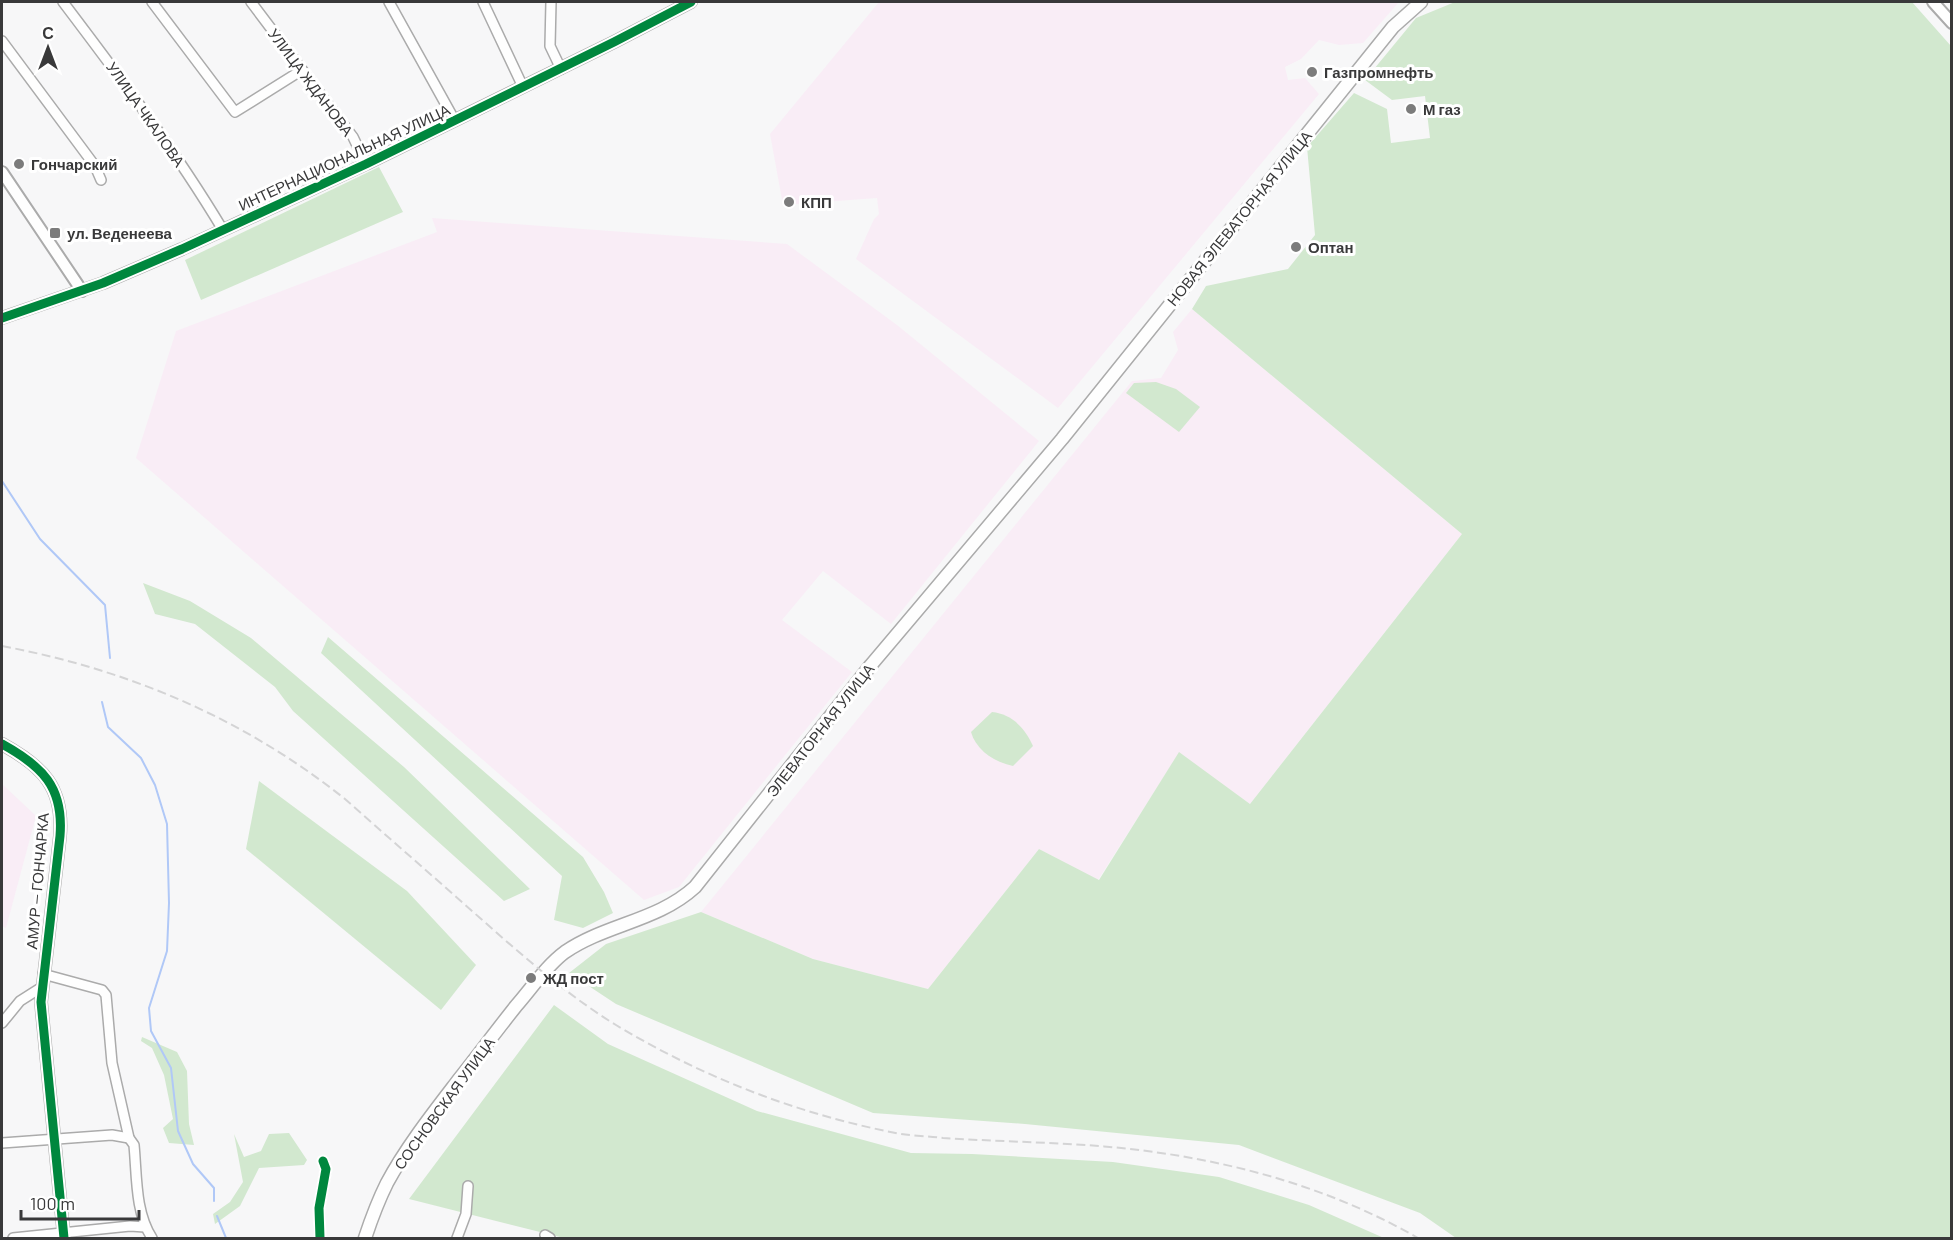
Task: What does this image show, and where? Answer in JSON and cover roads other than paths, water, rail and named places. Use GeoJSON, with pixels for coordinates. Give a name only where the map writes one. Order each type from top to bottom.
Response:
{"type":"FeatureCollection","features":[{"type":"Feature","properties":{"kind":"main road","name":"НОВАЯ ЭЛЕВАТОРНАЯ УЛИЦА"},"geometry":{"type":"LineString","coordinates":[[1062,439],[1393,27],[1421,2]]}},
{"type":"Feature","properties":{"kind":"main road","name":"ЭЛЕВАТОРНАЯ УЛИЦА"},"geometry":{"type":"LineString","coordinates":[[541,976],[558,958],[585,940],[662,911],[682,899],[695,887],[871,665],[1062,439]]}},
{"type":"Feature","properties":{"kind":"main road","name":"СОСНОВСКАЯ УЛИЦА"},"geometry":{"type":"LineString","coordinates":[[365,1239],[386,1185],[400,1162],[432,1116],[541,976]]}},
{"type":"Feature","properties":{"kind":"street","name":"УЛИЦА ЧКАЛОВА"},"geometry":{"type":"LineString","coordinates":[[63,2],[120,76],[198,188],[223,230]]}},
{"type":"Feature","properties":{"kind":"street"},"geometry":{"type":"LineString","coordinates":[[152,2],[235,112],[302,70]]}},
{"type":"Feature","properties":{"kind":"street","name":"УЛИЦА ЖДАНОВА"},"geometry":{"type":"LineString","coordinates":[[251,2],[353,137],[366,164]]}},
{"type":"Feature","properties":{"kind":"street"},"geometry":{"type":"LineString","coordinates":[[390,2],[455,121]]}},
{"type":"Feature","properties":{"kind":"street"},"geometry":{"type":"LineString","coordinates":[[483,2],[523,87]]}},
{"type":"Feature","properties":{"kind":"street"},"geometry":{"type":"LineString","coordinates":[[551,2],[550,46],[561,69]]}},
{"type":"Feature","properties":{"kind":"street"},"geometry":{"type":"LineString","coordinates":[[1933,2],[1952,23]]}},
{"type":"Feature","properties":{"kind":"street","name":"ИНТЕРНАЦИОНАЛЬНАЯ УЛИЦА"},"geometry":{"type":"LineString","coordinates":[[2,318],[82,291],[223,230],[366,164],[561,69],[685,3]]}},
{"type":"Feature","properties":{"kind":"street"},"geometry":{"type":"LineString","coordinates":[[2,41],[95,166],[101,180]]}},
{"type":"Feature","properties":{"kind":"street"},"geometry":{"type":"LineString","coordinates":[[2,172],[82,291]]}},
{"type":"Feature","properties":{"kind":"street","name":"АМУР — ГОНЧАРКА"},"geometry":{"type":"LineString","coordinates":[[2,744],[42,771],[53,788],[60,808],[60,836],[41,1002],[63,1236]]}},
{"type":"Feature","properties":{"kind":"street"},"geometry":{"type":"LineString","coordinates":[[43,974],[102,990],[106,994],[112,1063],[129,1138],[134,1145],[140,1214],[144,1227],[152,1239]]}},
{"type":"Feature","properties":{"kind":"street"},"geometry":{"type":"LineString","coordinates":[[2,1023],[20,1001],[42,987]]}},
{"type":"Feature","properties":{"kind":"street"},"geometry":{"type":"LineString","coordinates":[[112,1135],[125,1120]]}},
{"type":"Feature","properties":{"kind":"street"},"geometry":{"type":"LineString","coordinates":[[2,1143],[112,1135],[129,1138]]}},
{"type":"Feature","properties":{"kind":"street"},"geometry":{"type":"LineString","coordinates":[[320,1239],[319,1208],[326,1169],[323,1161]]}},
{"type":"Feature","properties":{"kind":"street"},"geometry":{"type":"LineString","coordinates":[[457,1239],[468,1201],[468,1186]]}},
{"type":"Feature","properties":{"kind":"street"},"geometry":{"type":"LineString","coordinates":[[13,1239],[63,1236],[130,1226],[144,1227]]}},
{"type":"Feature","properties":{"kind":"waterway"},"geometry":{"type":"LineString","coordinates":[[2,481],[40,539],[105,605],[110,658]]}},
{"type":"Feature","properties":{"kind":"waterway"},"geometry":{"type":"LineString","coordinates":[[102,702],[108,727],[141,758],[155,785],[167,824],[169,903],[167,951],[149,1008],[151,1031],[171,1068],[178,1131],[193,1164],[214,1188],[214,1201]]}},
{"type":"Feature","properties":{"kind":"waterway"},"geometry":{"type":"LineString","coordinates":[[217,1216],[226,1238]]}},
{"type":"Feature","properties":{"kind":"railway"},"geometry":{"type":"LineString","coordinates":[[2,646],[49,656],[139,684],[183,701],[266,744],[345,799],[512,947],[580,1001],[649,1044],[718,1078],[790,1105],[863,1126],[901,1134],[1086,1145],[1173,1155],[1215,1163],[1299,1185],[1340,1200],[1418,1238]]}},
{"type":"Feature","properties":{"kind":"place","name":"Газпромнефть"},"geometry":{"type":"Point","coordinates":[1312,72]}},
{"type":"Feature","properties":{"kind":"place","name":"М газ"},"geometry":{"type":"Point","coordinates":[1411,109]}},
{"type":"Feature","properties":{"kind":"place","name":"Гончарский"},"geometry":{"type":"Point","coordinates":[19,164]}},
{"type":"Feature","properties":{"kind":"place","name":"КПП"},"geometry":{"type":"Point","coordinates":[789,202]}},
{"type":"Feature","properties":{"kind":"place","name":"ул. Веденеева"},"geometry":{"type":"Point","coordinates":[55,233]}},
{"type":"Feature","properties":{"kind":"place","name":"Оптан"},"geometry":{"type":"Point","coordinates":[1296,247]}},
{"type":"Feature","properties":{"kind":"place","name":"ЖД пост"},"geometry":{"type":"Point","coordinates":[531,978]}}]}
